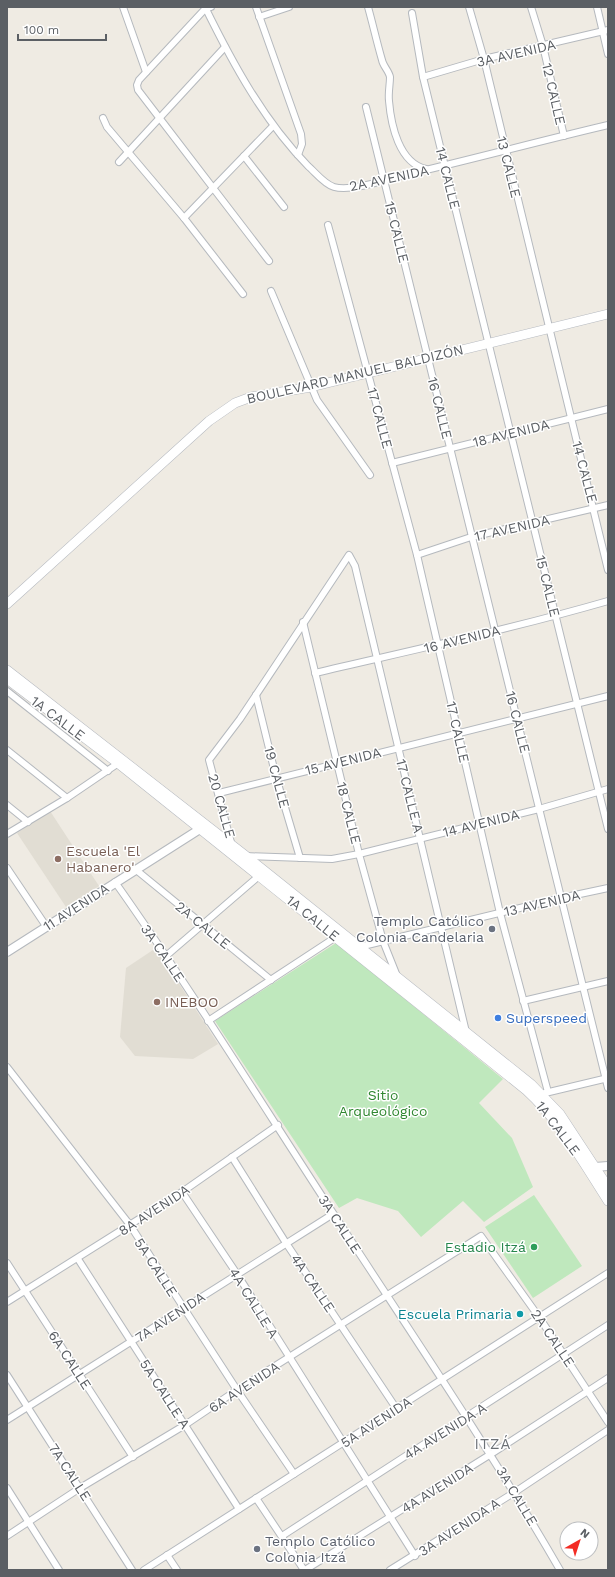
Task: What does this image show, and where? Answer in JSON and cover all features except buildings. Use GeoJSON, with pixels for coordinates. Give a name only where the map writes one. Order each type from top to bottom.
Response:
{"type":"FeatureCollection","features":[{"type":"Feature","properties":{"kind":"main road","name":"BOULEVARD MANUEL BALDIZÓN"},"geometry":{"type":"LineString","coordinates":[[7,604],[203,426],[222,411],[251,397],[311,387],[550,327],[608,315]]}},
{"type":"Feature","properties":{"kind":"main road","name":"1A CALLE"},"geometry":{"type":"LineString","coordinates":[[7,670],[202,826],[259,876],[464,1035],[528,1087],[592,1169],[608,1187]]}},
{"type":"Feature","properties":{"kind":"main road","name":"1A CALLE"},"geometry":{"type":"LineString","coordinates":[[7,679],[121,762]]}},
{"type":"Feature","properties":{"kind":"main road","name":"1A CALLE"},"geometry":{"type":"LineString","coordinates":[[232,851],[246,856],[398,978],[464,1035]]}},
{"type":"Feature","properties":{"kind":"main road","name":"1A CALLE"},"geometry":{"type":"LineString","coordinates":[[528,1087],[545,1093],[568,1125],[608,1201]]}},
{"type":"Feature","properties":{"kind":"street"},"geometry":{"type":"LineString","coordinates":[[123,7],[146,72]]}},
{"type":"Feature","properties":{"kind":"street"},"geometry":{"type":"LineString","coordinates":[[256,7],[301,134],[302,144],[298,155],[273,126],[225,47],[207,8],[146,72],[139,80],[137,85],[138,90],[269,261]]}},
{"type":"Feature","properties":{"kind":"street"},"geometry":{"type":"LineString","coordinates":[[259,17],[289,7]]}},
{"type":"Feature","properties":{"kind":"street"},"geometry":{"type":"LineString","coordinates":[[368,7],[382,62],[390,76],[389,101],[400,143],[404,153],[411,162],[419,167],[428,169]]}},
{"type":"Feature","properties":{"kind":"street","name":"13 CALLE"},"geometry":{"type":"LineString","coordinates":[[469,7],[484,59],[505,150],[550,327]]}},
{"type":"Feature","properties":{"kind":"street","name":"12 CALLE"},"geometry":{"type":"LineString","coordinates":[[531,7],[543,46],[564,136]]}},
{"type":"Feature","properties":{"kind":"street"},"geometry":{"type":"LineString","coordinates":[[597,7],[605,31],[608,54]]}},
{"type":"Feature","properties":{"kind":"street","name":"14 CALLE"},"geometry":{"type":"LineString","coordinates":[[412,13],[423,76],[488,343]]}},
{"type":"Feature","properties":{"kind":"street","name":"3A AVENIDA"},"geometry":{"type":"LineString","coordinates":[[423,76],[484,59],[605,31]]}},
{"type":"Feature","properties":{"kind":"street"},"geometry":{"type":"LineString","coordinates":[[119,162],[225,47]]}},
{"type":"Feature","properties":{"kind":"street","name":"15 CALLE"},"geometry":{"type":"LineString","coordinates":[[366,107],[428,357]]}},
{"type":"Feature","properties":{"kind":"street"},"geometry":{"type":"LineString","coordinates":[[102,118],[107,127],[184,218],[243,294]]}},
{"type":"Feature","properties":{"kind":"street","name":"2A AVENIDA"},"geometry":{"type":"LineString","coordinates":[[298,155],[323,181],[333,186],[344,188],[384,180],[608,125]]}},
{"type":"Feature","properties":{"kind":"street"},"geometry":{"type":"LineString","coordinates":[[184,218],[273,126]]}},
{"type":"Feature","properties":{"kind":"street"},"geometry":{"type":"LineString","coordinates":[[244,156],[284,207]]}},
{"type":"Feature","properties":{"kind":"street"},"geometry":{"type":"LineString","coordinates":[[328,225],[367,373]]}},
{"type":"Feature","properties":{"kind":"street"},"geometry":{"type":"LineString","coordinates":[[271,291],[317,400],[370,475]]}},
{"type":"Feature","properties":{"kind":"street","name":"14 CALLE"},"geometry":{"type":"LineString","coordinates":[[550,327],[608,570]]}},
{"type":"Feature","properties":{"kind":"street","name":"15 CALLE"},"geometry":{"type":"LineString","coordinates":[[488,343],[512,434],[608,829]]}},
{"type":"Feature","properties":{"kind":"street","name":"16 CALLE"},"geometry":{"type":"LineString","coordinates":[[428,357],[560,898],[607,1078],[608,1088]]}},
{"type":"Feature","properties":{"kind":"street","name":"17 CALLE"},"geometry":{"type":"LineString","coordinates":[[367,373],[416,555],[459,733],[500,913],[545,1093]]}},
{"type":"Feature","properties":{"kind":"street","name":"18 AVENIDA"},"geometry":{"type":"LineString","coordinates":[[392,463],[608,410]]}},
{"type":"Feature","properties":{"kind":"street","name":"17 AVENIDA"},"geometry":{"type":"LineString","coordinates":[[416,555],[471,537],[608,506]]}},
{"type":"Feature","properties":{"kind":"street","name":"17 CALLE A"},"geometry":{"type":"LineString","coordinates":[[303,622],[349,555],[355,566],[397,748],[442,927],[464,1035]]}},
{"type":"Feature","properties":{"kind":"street","name":"16 AVENIDA"},"geometry":{"type":"LineString","coordinates":[[315,673],[495,632],[608,600]]}},
{"type":"Feature","properties":{"kind":"street"},"geometry":{"type":"LineString","coordinates":[[256,695],[303,622]]}},
{"type":"Feature","properties":{"kind":"street","name":"18 CALLE"},"geometry":{"type":"LineString","coordinates":[[303,622],[336,764],[359,854],[383,941],[398,978]]}},
{"type":"Feature","properties":{"kind":"street","name":"1A CALLE"},"geometry":{"type":"LineString","coordinates":[[7,691],[108,771]]}},
{"type":"Feature","properties":{"kind":"street","name":"20 CALLE"},"geometry":{"type":"LineString","coordinates":[[232,851],[219,793],[208,760],[256,695]]}},
{"type":"Feature","properties":{"kind":"street","name":"19 CALLE"},"geometry":{"type":"LineString","coordinates":[[256,695],[276,777],[300,858]]}},
{"type":"Feature","properties":{"kind":"street","name":"15 AVENIDA"},"geometry":{"type":"LineString","coordinates":[[219,793],[276,777],[336,764],[608,696]]}},
{"type":"Feature","properties":{"kind":"street"},"geometry":{"type":"LineString","coordinates":[[7,750],[67,798]]}},
{"type":"Feature","properties":{"kind":"street"},"geometry":{"type":"LineString","coordinates":[[7,834],[67,798],[121,762]]}},
{"type":"Feature","properties":{"kind":"street","name":"14 AVENIDA"},"geometry":{"type":"LineString","coordinates":[[246,856],[332,859],[359,854],[420,837],[539,809],[608,789]]}},
{"type":"Feature","properties":{"kind":"street"},"geometry":{"type":"LineString","coordinates":[[7,805],[28,822]]}},
{"type":"Feature","properties":{"kind":"street","name":"11 AVENIDA"},"geometry":{"type":"LineString","coordinates":[[7,952],[202,826]]}},
{"type":"Feature","properties":{"kind":"street"},"geometry":{"type":"LineString","coordinates":[[7,868],[46,926]]}},
{"type":"Feature","properties":{"kind":"street","name":"2A CALLE"},"geometry":{"type":"LineString","coordinates":[[135,869],[270,980]]}},
{"type":"Feature","properties":{"kind":"street"},"geometry":{"type":"LineString","coordinates":[[166,956],[259,876]]}},
{"type":"Feature","properties":{"kind":"street","name":"3A CALLE"},"geometry":{"type":"LineString","coordinates":[[115,882],[278,1125],[333,1214],[443,1379],[515,1492],[560,1570]]}},
{"type":"Feature","properties":{"kind":"street","name":"13 AVENIDA"},"geometry":{"type":"LineString","coordinates":[[359,947],[560,898],[608,888]]}},
{"type":"Feature","properties":{"kind":"street"},"geometry":{"type":"LineString","coordinates":[[208,1021],[336,937]]}},
{"type":"Feature","properties":{"kind":"street"},"geometry":{"type":"LineString","coordinates":[[523,1001],[608,981]]}},
{"type":"Feature","properties":{"kind":"street","name":"5A CALLE"},"geometry":{"type":"LineString","coordinates":[[7,1067],[130,1225],[237,1390],[294,1474]]}},
{"type":"Feature","properties":{"kind":"street"},"geometry":{"type":"LineString","coordinates":[[545,1093],[607,1078]]}},
{"type":"Feature","properties":{"kind":"street","name":"8A AVENIDA"},"geometry":{"type":"LineString","coordinates":[[7,1302],[78,1259],[182,1192],[278,1125]]}},
{"type":"Feature","properties":{"kind":"street","name":"4A CALLE"},"geometry":{"type":"LineString","coordinates":[[232,1157],[286,1243],[396,1408]]}},
{"type":"Feature","properties":{"kind":"street"},"geometry":{"type":"LineString","coordinates":[[592,1169],[608,1166]]}},
{"type":"Feature","properties":{"kind":"street","name":"4A CALLE A"},"geometry":{"type":"LineString","coordinates":[[182,1192],[236,1274],[415,1556]]}},
{"type":"Feature","properties":{"kind":"street","name":"7A AVENIDA"},"geometry":{"type":"LineString","coordinates":[[7,1420],[79,1373],[132,1342],[236,1274],[333,1214]]}},
{"type":"Feature","properties":{"kind":"street","name":"2A CALLE"},"geometry":{"type":"LineString","coordinates":[[481,1236],[539,1317],[608,1422]]}},
{"type":"Feature","properties":{"kind":"street","name":"6A AVENIDA"},"geometry":{"type":"LineString","coordinates":[[7,1536],[80,1488],[185,1425],[237,1390],[481,1236]]}},
{"type":"Feature","properties":{"kind":"street","name":"5A CALLE A"},"geometry":{"type":"LineString","coordinates":[[78,1259],[239,1509]]}},
{"type":"Feature","properties":{"kind":"street","name":"6A CALLE"},"geometry":{"type":"LineString","coordinates":[[7,1263],[133,1457]]}},
{"type":"Feature","properties":{"kind":"street","name":"5A AVENIDA"},"geometry":{"type":"LineString","coordinates":[[144,1570],[608,1273]]}},
{"type":"Feature","properties":{"kind":"street","name":"4A AVENIDA A"},"geometry":{"type":"LineString","coordinates":[[282,1536],[367,1480],[467,1418],[608,1325]]}},
{"type":"Feature","properties":{"kind":"street","name":"7A CALLE"},"geometry":{"type":"LineString","coordinates":[[7,1375],[132,1570]]}},
{"type":"Feature","properties":{"kind":"street","name":"4A AVENIDA"},"geometry":{"type":"LineString","coordinates":[[304,1570],[491,1454],[608,1378]]}},
{"type":"Feature","properties":{"kind":"street","name":"3A AVENIDA A"},"geometry":{"type":"LineString","coordinates":[[390,1570],[415,1556],[515,1492],[608,1430]]}},
{"type":"Feature","properties":{"kind":"street"},"geometry":{"type":"LineString","coordinates":[[7,1488],[59,1570]]}},
{"type":"Feature","properties":{"kind":"street"},"geometry":{"type":"LineString","coordinates":[[256,1498],[304,1570]]}},
{"type":"Feature","properties":{"kind":"street"},"geometry":{"type":"LineString","coordinates":[[167,1555],[176,1570]]}},
{"type":"Feature","properties":{"kind":"shaded area","name":"Escuela 'El Habanero'"},"geometry":{"type":"Polygon","coordinates":[[[50,811],[99,886],[66,907],[17,833],[50,811]]]}},
{"type":"Feature","properties":{"kind":"shaded area","name":"INEBOO"},"geometry":{"type":"Polygon","coordinates":[[[156,948],[218,1044],[193,1059],[135,1056],[120,1037],[126,968],[156,948]]]}},
{"type":"Feature","properties":{"kind":"green space","name":"Sitio Arqueológico"},"geometry":{"type":"Polygon","coordinates":[[[336,943],[503,1079],[479,1103],[512,1138],[533,1187],[484,1222],[463,1201],[421,1237],[398,1211],[357,1198],[339,1208],[215,1021],[336,943]]]}},
{"type":"Feature","properties":{"kind":"green space","name":"Estadio Itzá"},"geometry":{"type":"Polygon","coordinates":[[[534,1195],[582,1266],[533,1298],[485,1227],[534,1195]]]}},
{"type":"Feature","properties":{"kind":"place","name":"Escuela 'El Habanero'"},"geometry":{"type":"Point","coordinates":[58,859]}},
{"type":"Feature","properties":{"kind":"place","name":"Templo Católico Colonia Candelaria"},"geometry":{"type":"Point","coordinates":[492,929]}},
{"type":"Feature","properties":{"kind":"place","name":"INEBOO"},"geometry":{"type":"Point","coordinates":[157,1002]}},
{"type":"Feature","properties":{"kind":"place","name":"Superspeed"},"geometry":{"type":"Point","coordinates":[498,1018]}},
{"type":"Feature","properties":{"kind":"place","name":"Estadio Itzá"},"geometry":{"type":"Point","coordinates":[534,1247]}},
{"type":"Feature","properties":{"kind":"place","name":"Escuela Primaria"},"geometry":{"type":"Point","coordinates":[520,1314]}},
{"type":"Feature","properties":{"kind":"place","name":"Templo Católico Colonia Itzá"},"geometry":{"type":"Point","coordinates":[257,1549]}},
{"type":"Feature","properties":{"kind":"district","name":"ITZÁ"},"geometry":{"type":"Point","coordinates":[493,1444]}}]}
